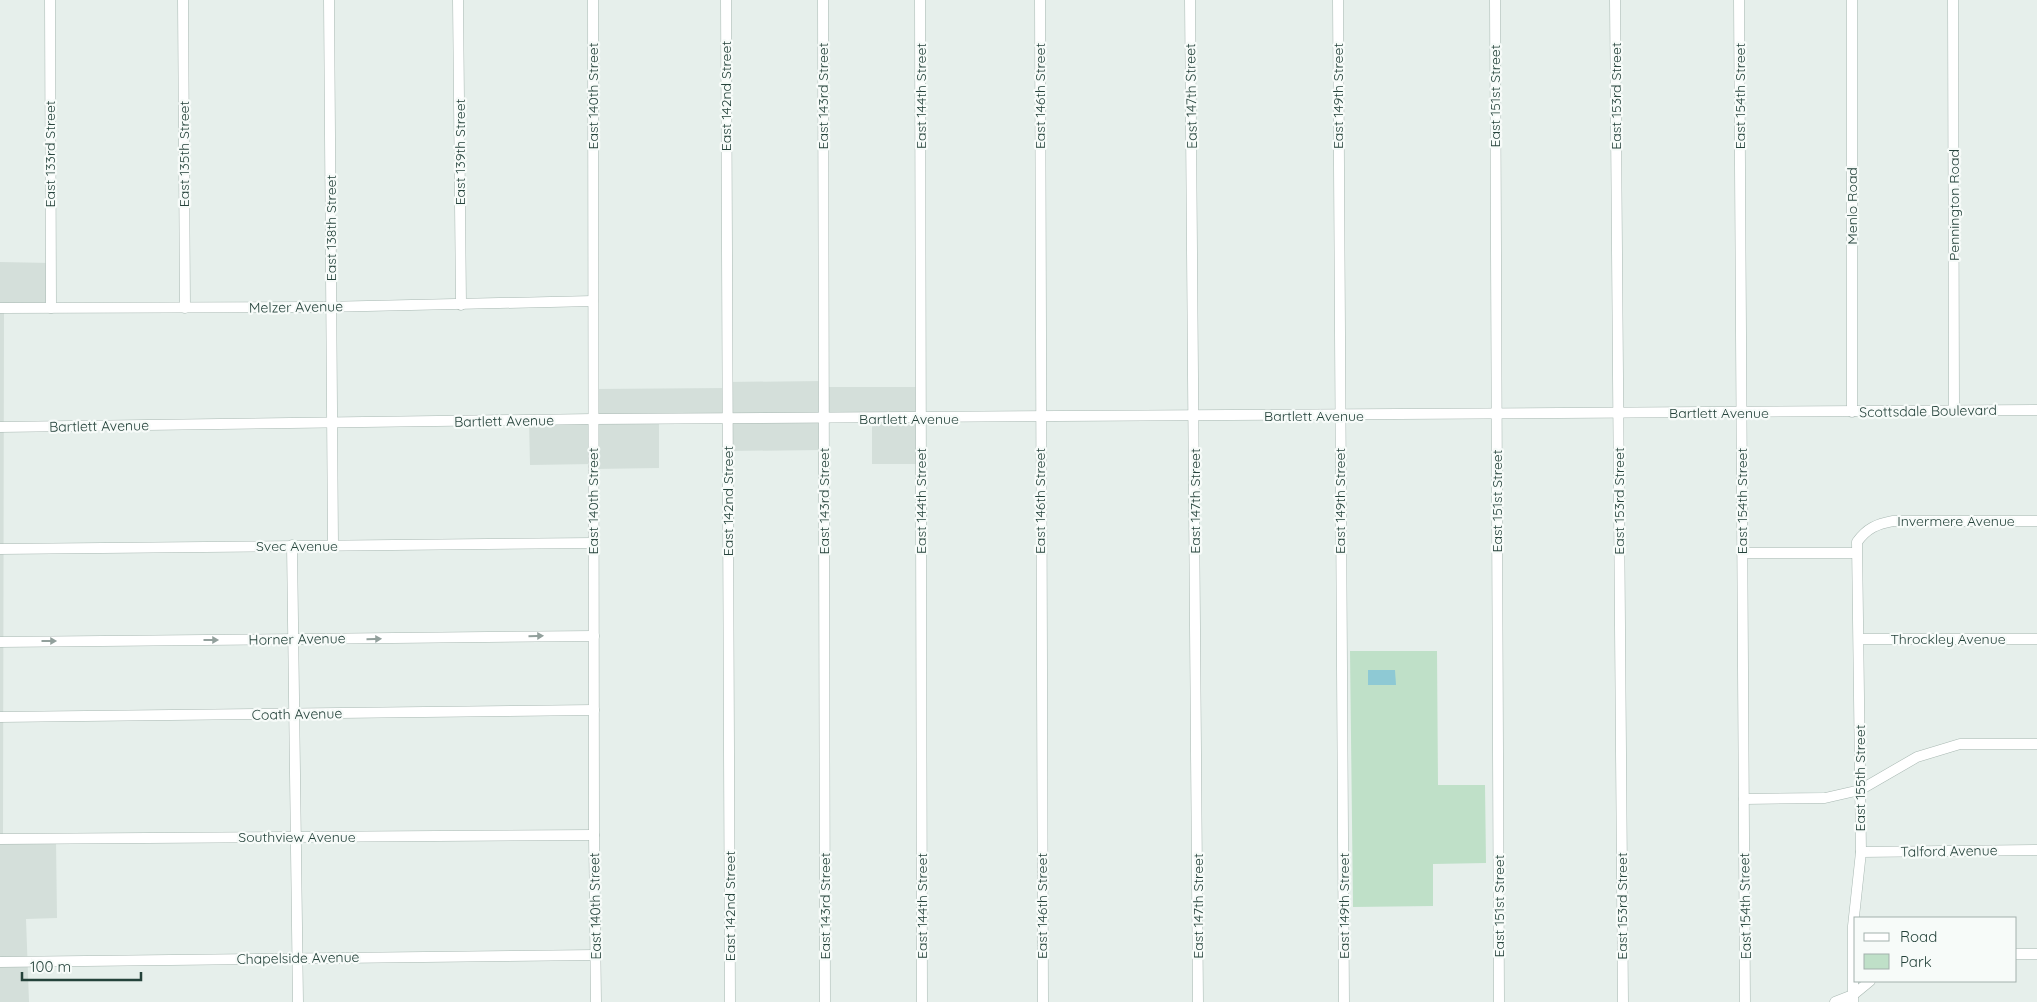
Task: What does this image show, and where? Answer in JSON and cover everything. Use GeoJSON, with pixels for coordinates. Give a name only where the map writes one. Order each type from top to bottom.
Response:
{"type":"FeatureCollection","features":[{"type":"Feature","properties":{"kind":"street","name":"East 133rd Street"},"geometry":{"type":"LineString","coordinates":[[50,0],[51,308]]}},
{"type":"Feature","properties":{"kind":"street","name":"East 135th Street"},"geometry":{"type":"LineString","coordinates":[[183,0],[185,308]]}},
{"type":"Feature","properties":{"kind":"street","name":"East 138th Street"},"geometry":{"type":"LineString","coordinates":[[329,0],[333,546]]}},
{"type":"Feature","properties":{"kind":"street","name":"East 139th Street"},"geometry":{"type":"LineString","coordinates":[[458,0],[461,304]]}},
{"type":"Feature","properties":{"kind":"street","name":"East 140th Street"},"geometry":{"type":"LineString","coordinates":[[592,0],[596,1002]]}},
{"type":"Feature","properties":{"kind":"street","name":"East 142nd Street"},"geometry":{"type":"LineString","coordinates":[[726,0],[730,1002]]}},
{"type":"Feature","properties":{"kind":"street","name":"East 143rd Street"},"geometry":{"type":"LineString","coordinates":[[823,0],[825,1002]]}},
{"type":"Feature","properties":{"kind":"street","name":"East 144th Street"},"geometry":{"type":"LineString","coordinates":[[920,0],[922,1002]]}},
{"type":"Feature","properties":{"kind":"street","name":"East 146th Street"},"geometry":{"type":"LineString","coordinates":[[1040,0],[1043,1002]]}},
{"type":"Feature","properties":{"kind":"street","name":"East 147th Street"},"geometry":{"type":"LineString","coordinates":[[1190,0],[1198,1002]]}},
{"type":"Feature","properties":{"kind":"street","name":"East 149th Street"},"geometry":{"type":"LineString","coordinates":[[1338,0],[1344,1002]]}},
{"type":"Feature","properties":{"kind":"street","name":"East 151st Street"},"geometry":{"type":"LineString","coordinates":[[1495,0],[1499,1002]]}},
{"type":"Feature","properties":{"kind":"street","name":"East 153rd Street"},"geometry":{"type":"LineString","coordinates":[[1615,0],[1623,1002]]}},
{"type":"Feature","properties":{"kind":"street","name":"East 154th Street"},"geometry":{"type":"LineString","coordinates":[[1739,0],[1745,1002]]}},
{"type":"Feature","properties":{"kind":"street","name":"Menlo Road"},"geometry":{"type":"LineString","coordinates":[[1852,0],[1852,412]]}},
{"type":"Feature","properties":{"kind":"street","name":"Pennington Road"},"geometry":{"type":"LineString","coordinates":[[1953,0],[1954,409]]}},
{"type":"Feature","properties":{"kind":"street","name":"Melzer Avenue"},"geometry":{"type":"LineString","coordinates":[[0,308],[331,307],[593,302]]}},
{"type":"Feature","properties":{"kind":"street","name":"Scottsdale Boulevard"},"geometry":{"type":"LineString","coordinates":[[1818,412],[1954,409],[2037,410]]}},
{"type":"Feature","properties":{"kind":"street","name":"Bartlett Avenue"},"geometry":{"type":"LineString","coordinates":[[0,427],[593,420],[1818,412]]}},
{"type":"Feature","properties":{"kind":"street","name":"Invermere Avenue"},"geometry":{"type":"LineString","coordinates":[[1856,553],[1857,542],[1866,530],[1886,522],[2037,521]]}},
{"type":"Feature","properties":{"kind":"street","name":"Svec Avenue"},"geometry":{"type":"LineString","coordinates":[[0,550],[594,544]]}},
{"type":"Feature","properties":{"kind":"street"},"geometry":{"type":"LineString","coordinates":[[292,546],[298,1002]]}},
{"type":"Feature","properties":{"kind":"street"},"geometry":{"type":"LineString","coordinates":[[1742,553],[1856,553]]}},
{"type":"Feature","properties":{"kind":"street","name":"East 155th Street"},"geometry":{"type":"LineString","coordinates":[[1853,998],[1853,926],[1861,852],[1860,639],[1856,553]]}},
{"type":"Feature","properties":{"kind":"street","name":"Horner Avenue"},"geometry":{"type":"LineString","coordinates":[[0,642],[594,636]]}},
{"type":"Feature","properties":{"kind":"street","name":"Throckley Avenue"},"geometry":{"type":"LineString","coordinates":[[1860,639],[2037,639]]}},
{"type":"Feature","properties":{"kind":"street","name":"Coath Avenue"},"geometry":{"type":"LineString","coordinates":[[0,717],[594,710]]}},
{"type":"Feature","properties":{"kind":"street"},"geometry":{"type":"LineString","coordinates":[[1744,799],[1825,798],[1860,790],[1917,757],[1960,744],[2037,744]]}},
{"type":"Feature","properties":{"kind":"street","name":"Southview Avenue"},"geometry":{"type":"LineString","coordinates":[[0,839],[594,835]]}},
{"type":"Feature","properties":{"kind":"street","name":"Talford Avenue"},"geometry":{"type":"LineString","coordinates":[[1861,852],[2037,850]]}},
{"type":"Feature","properties":{"kind":"street"},"geometry":{"type":"LineString","coordinates":[[2017,954],[2037,954]]}},
{"type":"Feature","properties":{"kind":"street","name":"Chapelside Avenue"},"geometry":{"type":"LineString","coordinates":[[0,962],[596,956]]}},
{"type":"Feature","properties":{"kind":"street"},"geometry":{"type":"LineString","coordinates":[[1835,1002],[1853,998],[1869,982]]}},
{"type":"Feature","properties":{"kind":"shaded area"},"geometry":{"type":"Polygon","coordinates":[[[0,262],[51,263],[51,308],[4,308],[3,839],[56,839],[57,918],[26,919],[29,1002],[0,1002],[0,262]]]}},
{"type":"Feature","properties":{"kind":"shaded area"},"geometry":{"type":"Polygon","coordinates":[[[823,381],[824,387],[921,387],[921,464],[872,464],[872,419],[823,419],[823,450],[728,451],[727,419],[659,419],[659,468],[593,469],[593,464],[530,465],[529,420],[592,419],[593,389],[727,388],[727,382],[823,381]]]}},
{"type":"Feature","properties":{"kind":"green space"},"geometry":{"type":"Polygon","coordinates":[[[1350,651],[1437,651],[1438,785],[1485,785],[1486,863],[1433,864],[1433,906],[1353,907],[1350,651]]]}},
{"type":"Feature","properties":{"kind":"water"},"geometry":{"type":"Polygon","coordinates":[[[1368,670],[1395,670],[1396,685],[1368,685],[1368,670]]]}}]}
